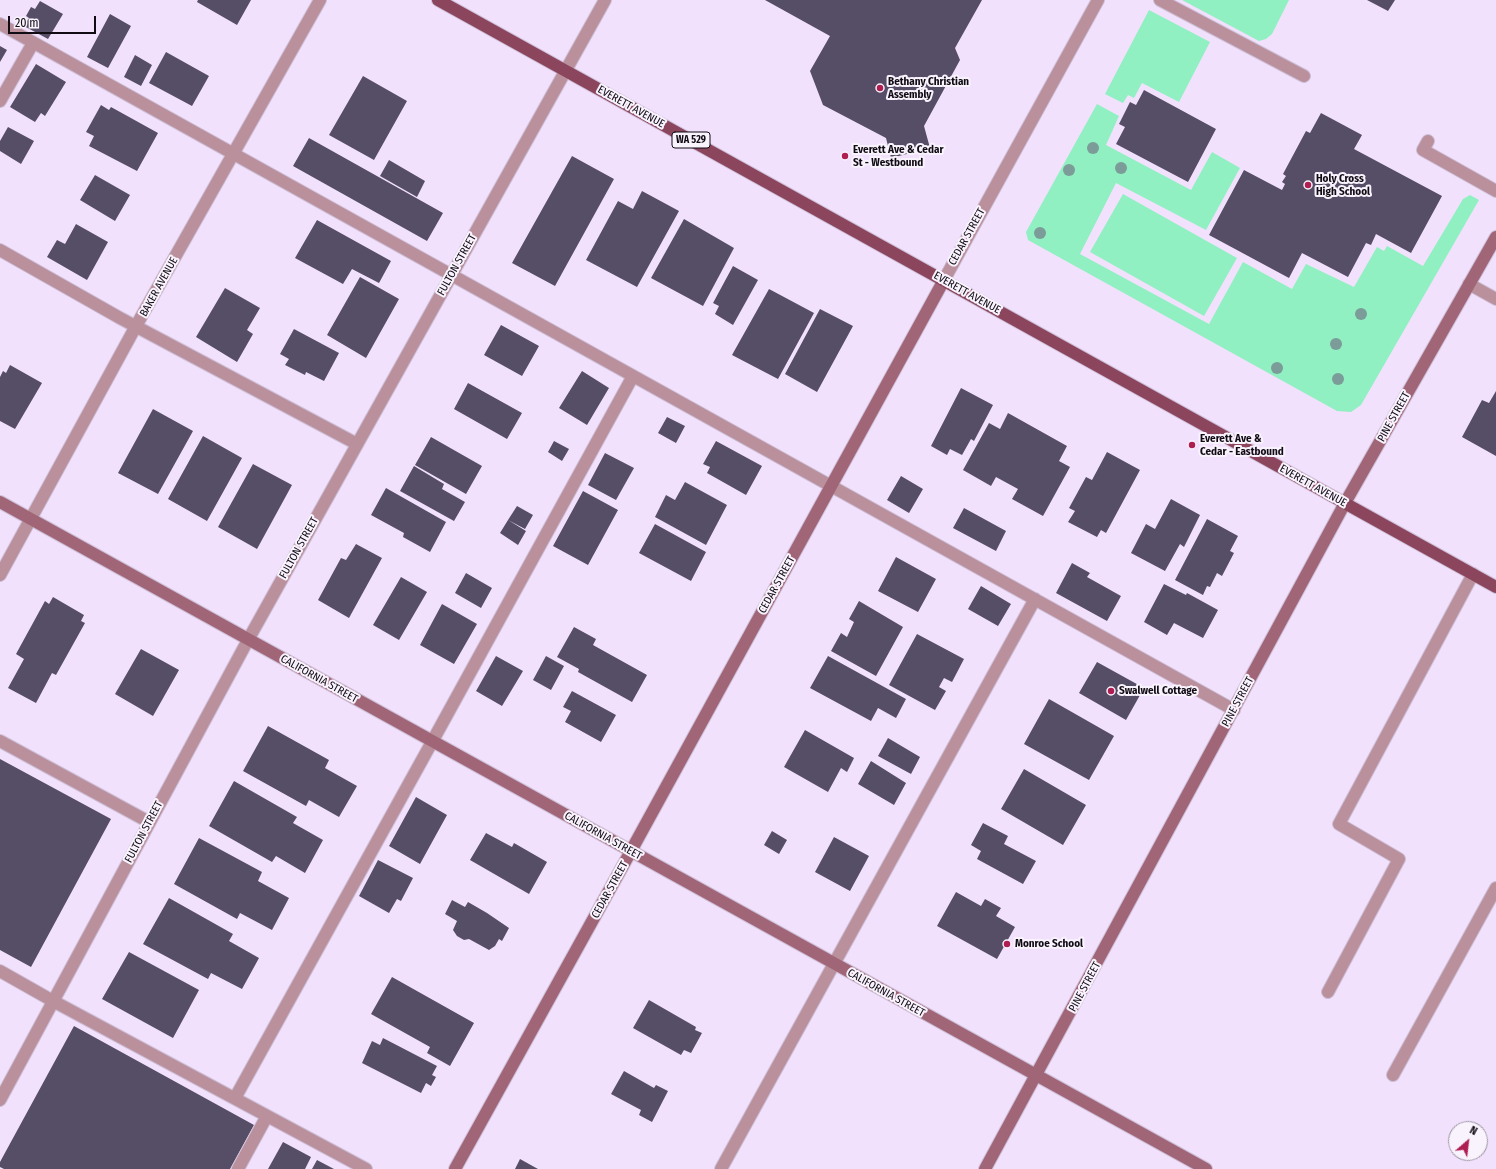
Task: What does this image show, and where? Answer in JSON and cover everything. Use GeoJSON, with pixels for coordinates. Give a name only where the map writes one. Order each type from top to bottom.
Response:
{"type":"FeatureCollection","features":[{"type":"Feature","properties":{"kind":"main road","name":"EVERETT AVENUE"},"geometry":{"type":"LineString","coordinates":[[438,0],[1496,587]]}},
{"type":"Feature","properties":{"kind":"street","name":"BAKER AVENUE"},"geometry":{"type":"LineString","coordinates":[[0,575],[136,326],[320,0]]}},
{"type":"Feature","properties":{"kind":"street","name":"FULTON STREET"},"geometry":{"type":"LineString","coordinates":[[0,1100],[248,640],[605,0]]}},
{"type":"Feature","properties":{"kind":"street","name":"CEDAR STREET"},"geometry":{"type":"LineString","coordinates":[[455,1169],[1098,0]]}},
{"type":"Feature","properties":{"kind":"street"},"geometry":{"type":"LineString","coordinates":[[1160,0],[1304,76]]}},
{"type":"Feature","properties":{"kind":"street"},"geometry":{"type":"LineString","coordinates":[[0,24],[1234,710]]}},
{"type":"Feature","properties":{"kind":"street"},"geometry":{"type":"LineString","coordinates":[[0,101],[33,43]]}},
{"type":"Feature","properties":{"kind":"street"},"geometry":{"type":"LineString","coordinates":[[1428,141],[1424,150],[1496,191]]}},
{"type":"Feature","properties":{"kind":"street","name":"PINE STREET"},"geometry":{"type":"LineString","coordinates":[[985,1169],[1346,504],[1496,237]]}},
{"type":"Feature","properties":{"kind":"street"},"geometry":{"type":"LineString","coordinates":[[0,250],[136,326],[357,444]]}},
{"type":"Feature","properties":{"kind":"street"},"geometry":{"type":"LineString","coordinates":[[1469,284],[1496,299]]}},
{"type":"Feature","properties":{"kind":"street"},"geometry":{"type":"LineString","coordinates":[[235,1098],[633,376]]}},
{"type":"Feature","properties":{"kind":"street","name":"CALIFORNIA STREET"},"geometry":{"type":"LineString","coordinates":[[0,502],[1206,1169]]}},
{"type":"Feature","properties":{"kind":"street"},"geometry":{"type":"LineString","coordinates":[[1328,992],[1399,859],[1339,824],[1473,574]]}},
{"type":"Feature","properties":{"kind":"street"},"geometry":{"type":"LineString","coordinates":[[721,1169],[1035,599]]}},
{"type":"Feature","properties":{"kind":"street"},"geometry":{"type":"LineString","coordinates":[[0,741],[149,822]]}},
{"type":"Feature","properties":{"kind":"street"},"geometry":{"type":"LineString","coordinates":[[1393,1075],[1496,888]]}},
{"type":"Feature","properties":{"kind":"street"},"geometry":{"type":"LineString","coordinates":[[0,971],[366,1169]]}},
{"type":"Feature","properties":{"kind":"street"},"geometry":{"type":"LineString","coordinates":[[238,1169],[267,1116]]}},
{"type":"Feature","properties":{"kind":"green space"},"geometry":{"type":"Polygon","coordinates":[[[1182,0],[1289,0],[1272,34],[1266,39],[1259,41],[1182,0]]]}},
{"type":"Feature","properties":{"kind":"green space"},"geometry":{"type":"Polygon","coordinates":[[[1149,10],[1210,42],[1179,102],[1142,83],[1134,98],[1128,95],[1123,103],[1105,94],[1149,10]]]}},
{"type":"Feature","properties":{"kind":"green space"},"geometry":{"type":"Polygon","coordinates":[[[1097,104],[1119,116],[1106,145],[1191,190],[1212,152],[1240,168],[1206,230],[1116,183],[1080,254],[1209,324],[1243,262],[1292,289],[1306,264],[1354,287],[1377,247],[1384,251],[1387,246],[1423,266],[1463,199],[1470,195],[1479,200],[1361,405],[1351,412],[1337,411],[1028,240],[1026,232],[1097,104]]]}},
{"type":"Feature","properties":{"kind":"green space"},"geometry":{"type":"Polygon","coordinates":[[[1123,194],[1237,258],[1204,316],[1090,252],[1123,194]]]}},
{"type":"Feature","properties":{"kind":"building"},"geometry":{"type":"Polygon","coordinates":[[[198,0],[251,0],[237,25],[197,2],[198,0]]]}},
{"type":"Feature","properties":{"kind":"building","name":"Bethany Christian Assembly"},"geometry":{"type":"Polygon","coordinates":[[[765,0],[982,0],[955,48],[960,60],[924,126],[930,148],[891,158],[886,138],[823,105],[810,71],[830,36],[765,0]]]}},
{"type":"Feature","properties":{"kind":"building"},"geometry":{"type":"Polygon","coordinates":[[[1367,0],[1395,0],[1388,11],[1367,0]]]}},
{"type":"Feature","properties":{"kind":"building"},"geometry":{"type":"Polygon","coordinates":[[[40,1],[63,14],[48,39],[24,26],[29,18],[26,16],[31,7],[35,9],[40,1]]]}},
{"type":"Feature","properties":{"kind":"building"},"geometry":{"type":"Polygon","coordinates":[[[110,14],[131,26],[108,68],[87,57],[110,14]]]}},
{"type":"Feature","properties":{"kind":"building"},"geometry":{"type":"Polygon","coordinates":[[[0,46],[7,50],[0,62],[0,46]]]}},
{"type":"Feature","properties":{"kind":"building"},"geometry":{"type":"Polygon","coordinates":[[[166,52],[209,76],[192,106],[149,83],[166,52]]]}},
{"type":"Feature","properties":{"kind":"building"},"geometry":{"type":"Polygon","coordinates":[[[135,55],[152,65],[141,86],[124,77],[135,55]]]}},
{"type":"Feature","properties":{"kind":"building"},"geometry":{"type":"Polygon","coordinates":[[[36,64],[66,82],[45,116],[41,113],[35,122],[10,107],[36,64]]]}},
{"type":"Feature","properties":{"kind":"building"},"geometry":{"type":"Polygon","coordinates":[[[363,76],[407,101],[374,160],[329,135],[363,76]]]}},
{"type":"Feature","properties":{"kind":"building"},"geometry":{"type":"Polygon","coordinates":[[[1144,90],[1216,129],[1188,182],[1116,144],[1125,127],[1119,124],[1130,102],[1136,105],[1144,90]]]}},
{"type":"Feature","properties":{"kind":"building"},"geometry":{"type":"Polygon","coordinates":[[[101,105],[109,110],[111,107],[158,133],[137,171],[89,146],[94,136],[86,132],[101,105]]]}},
{"type":"Feature","properties":{"kind":"building"},"geometry":{"type":"Polygon","coordinates":[[[1321,113],[1362,135],[1354,149],[1442,196],[1411,253],[1376,234],[1371,245],[1366,243],[1348,277],[1302,253],[1289,278],[1209,235],[1244,170],[1282,190],[1285,184],[1282,182],[1286,176],[1283,174],[1306,131],[1310,133],[1321,113]]]}},
{"type":"Feature","properties":{"kind":"building"},"geometry":{"type":"Polygon","coordinates":[[[8,127],[34,141],[21,164],[0,151],[0,141],[8,127]]]}},
{"type":"Feature","properties":{"kind":"building"},"geometry":{"type":"Polygon","coordinates":[[[309,138],[443,213],[427,241],[293,166],[309,138]]]}},
{"type":"Feature","properties":{"kind":"building"},"geometry":{"type":"Polygon","coordinates":[[[572,156],[614,179],[555,286],[512,263],[572,156]]]}},
{"type":"Feature","properties":{"kind":"building"},"geometry":{"type":"Polygon","coordinates":[[[389,160],[425,181],[417,197],[380,176],[389,160]]]}},
{"type":"Feature","properties":{"kind":"building"},"geometry":{"type":"Polygon","coordinates":[[[95,175],[130,195],[115,221],[80,200],[95,175]]]}},
{"type":"Feature","properties":{"kind":"building"},"geometry":{"type":"Polygon","coordinates":[[[642,191],[679,211],[637,287],[586,260],[618,201],[633,209],[642,191]]]}},
{"type":"Feature","properties":{"kind":"building"},"geometry":{"type":"Polygon","coordinates":[[[684,219],[734,248],[703,306],[651,278],[684,219]]]}},
{"type":"Feature","properties":{"kind":"building"},"geometry":{"type":"Polygon","coordinates":[[[317,220],[391,261],[379,283],[352,269],[343,284],[295,258],[317,220]]]}},
{"type":"Feature","properties":{"kind":"building"},"geometry":{"type":"Polygon","coordinates":[[[76,224],[108,242],[87,280],[47,257],[57,240],[65,244],[76,224]]]}},
{"type":"Feature","properties":{"kind":"building"},"geometry":{"type":"Polygon","coordinates":[[[733,266],[758,280],[733,325],[715,314],[719,306],[713,303],[733,266]]]}},
{"type":"Feature","properties":{"kind":"building"},"geometry":{"type":"Polygon","coordinates":[[[360,277],[399,299],[366,358],[327,335],[360,277]]]}},
{"type":"Feature","properties":{"kind":"building"},"geometry":{"type":"Polygon","coordinates":[[[225,288],[260,308],[247,330],[253,334],[237,362],[196,337],[225,288]]]}},
{"type":"Feature","properties":{"kind":"building"},"geometry":{"type":"Polygon","coordinates":[[[769,289],[814,313],[778,379],[732,355],[769,289]]]}},
{"type":"Feature","properties":{"kind":"building"},"geometry":{"type":"Polygon","coordinates":[[[820,309],[853,326],[817,392],[785,374],[820,309]]]}},
{"type":"Feature","properties":{"kind":"building"},"geometry":{"type":"Polygon","coordinates":[[[501,325],[539,346],[522,376],[484,355],[501,325]]]}},
{"type":"Feature","properties":{"kind":"building"},"geometry":{"type":"Polygon","coordinates":[[[294,329],[339,353],[324,381],[306,372],[305,375],[285,365],[289,359],[280,354],[294,329]]]}},
{"type":"Feature","properties":{"kind":"building"},"geometry":{"type":"Polygon","coordinates":[[[10,365],[42,383],[15,429],[0,421],[0,377],[3,371],[6,373],[10,365]]]}},
{"type":"Feature","properties":{"kind":"building"},"geometry":{"type":"Polygon","coordinates":[[[582,371],[609,388],[587,425],[559,408],[582,371]]]}},
{"type":"Feature","properties":{"kind":"building"},"geometry":{"type":"Polygon","coordinates":[[[468,383],[522,413],[507,439],[454,409],[468,383]]]}},
{"type":"Feature","properties":{"kind":"building"},"geometry":{"type":"Polygon","coordinates":[[[961,388],[993,405],[974,441],[971,439],[962,455],[950,449],[947,455],[931,446],[961,388]]]}},
{"type":"Feature","properties":{"kind":"building"},"geometry":{"type":"Polygon","coordinates":[[[1496,391],[1496,456],[1462,437],[1482,400],[1489,403],[1496,391]]]}},
{"type":"Feature","properties":{"kind":"building"},"geometry":{"type":"Polygon","coordinates":[[[153,409],[193,431],[158,494],[118,473],[153,409]]]}},
{"type":"Feature","properties":{"kind":"building"},"geometry":{"type":"Polygon","coordinates":[[[1008,413],[1067,446],[1059,461],[1070,467],[1043,516],[1012,499],[1018,489],[996,477],[991,486],[963,470],[989,423],[1000,429],[1008,413]]]}},
{"type":"Feature","properties":{"kind":"building"},"geometry":{"type":"Polygon","coordinates":[[[667,417],[685,426],[676,443],[658,433],[667,417]]]}},
{"type":"Feature","properties":{"kind":"building"},"geometry":{"type":"Polygon","coordinates":[[[203,436],[242,458],[207,521],[168,499],[203,436]]]}},
{"type":"Feature","properties":{"kind":"building"},"geometry":{"type":"Polygon","coordinates":[[[431,437],[482,466],[466,494],[415,465],[431,437]]]}},
{"type":"Feature","properties":{"kind":"building"},"geometry":{"type":"Polygon","coordinates":[[[554,441],[569,449],[562,461],[548,452],[554,441]]]}},
{"type":"Feature","properties":{"kind":"building"},"geometry":{"type":"Polygon","coordinates":[[[716,441],[762,466],[746,495],[707,473],[710,467],[703,464],[716,441]]]}},
{"type":"Feature","properties":{"kind":"building"},"geometry":{"type":"Polygon","coordinates":[[[1107,452],[1140,470],[1106,533],[1101,530],[1097,537],[1068,522],[1075,511],[1069,508],[1086,477],[1092,480],[1107,452]]]}},
{"type":"Feature","properties":{"kind":"building"},"geometry":{"type":"Polygon","coordinates":[[[605,453],[634,468],[616,500],[588,485],[605,453]]]}},
{"type":"Feature","properties":{"kind":"building"},"geometry":{"type":"Polygon","coordinates":[[[253,464],[292,485],[257,549],[218,527],[253,464]]]}},
{"type":"Feature","properties":{"kind":"building"},"geometry":{"type":"Polygon","coordinates":[[[414,466],[444,484],[442,489],[465,502],[454,521],[400,491],[414,466]]]}},
{"type":"Feature","properties":{"kind":"building"},"geometry":{"type":"Polygon","coordinates":[[[901,476],[923,489],[909,513],[887,500],[901,476]]]}},
{"type":"Feature","properties":{"kind":"building"},"geometry":{"type":"Polygon","coordinates":[[[685,482],[727,505],[706,545],[655,517],[666,495],[675,500],[685,482]]]}},
{"type":"Feature","properties":{"kind":"building"},"geometry":{"type":"Polygon","coordinates":[[[386,488],[446,522],[430,552],[403,537],[404,533],[371,515],[386,488]]]}},
{"type":"Feature","properties":{"kind":"building"},"geometry":{"type":"Polygon","coordinates":[[[583,491],[618,510],[588,565],[553,546],[583,491]]]}},
{"type":"Feature","properties":{"kind":"building"},"geometry":{"type":"Polygon","coordinates":[[[1171,499],[1200,515],[1184,547],[1180,544],[1165,571],[1131,553],[1146,524],[1155,529],[1171,499]]]}},
{"type":"Feature","properties":{"kind":"building"},"geometry":{"type":"Polygon","coordinates":[[[517,506],[533,515],[525,529],[508,520],[517,506]]]}},
{"type":"Feature","properties":{"kind":"building"},"geometry":{"type":"Polygon","coordinates":[[[964,508],[1006,531],[996,551],[953,528],[964,508]]]}},
{"type":"Feature","properties":{"kind":"building"},"geometry":{"type":"Polygon","coordinates":[[[1207,519],[1238,536],[1230,551],[1234,553],[1222,576],[1217,573],[1210,587],[1207,586],[1203,595],[1175,580],[1207,519]]]}},
{"type":"Feature","properties":{"kind":"building"},"geometry":{"type":"Polygon","coordinates":[[[508,520],[526,531],[518,545],[500,533],[508,520]]]}},
{"type":"Feature","properties":{"kind":"building"},"geometry":{"type":"Polygon","coordinates":[[[655,524],[706,552],[691,581],[639,553],[655,524]]]}},
{"type":"Feature","properties":{"kind":"building"},"geometry":{"type":"Polygon","coordinates":[[[356,544],[382,558],[349,618],[318,600],[341,558],[346,560],[356,544]]]}},
{"type":"Feature","properties":{"kind":"building"},"geometry":{"type":"Polygon","coordinates":[[[896,557],[936,579],[918,612],[878,591],[896,557]]]}},
{"type":"Feature","properties":{"kind":"building"},"geometry":{"type":"Polygon","coordinates":[[[1072,563],[1090,573],[1087,577],[1121,596],[1107,621],[1056,593],[1072,563]]]}},
{"type":"Feature","properties":{"kind":"building"},"geometry":{"type":"Polygon","coordinates":[[[466,573],[492,588],[481,608],[455,593],[466,573]]]}},
{"type":"Feature","properties":{"kind":"building"},"geometry":{"type":"Polygon","coordinates":[[[401,577],[427,592],[399,640],[373,625],[401,577]]]}},
{"type":"Feature","properties":{"kind":"building"},"geometry":{"type":"Polygon","coordinates":[[[1164,584],[1186,595],[1187,593],[1218,610],[1203,638],[1174,623],[1167,635],[1144,622],[1164,584]]]}},
{"type":"Feature","properties":{"kind":"building"},"geometry":{"type":"Polygon","coordinates":[[[981,586],[1011,604],[998,626],[968,609],[981,586]]]}},
{"type":"Feature","properties":{"kind":"building"},"geometry":{"type":"Polygon","coordinates":[[[53,597],[84,615],[81,621],[85,623],[56,675],[52,673],[36,703],[8,688],[24,659],[16,654],[45,601],[49,604],[53,597]]]}},
{"type":"Feature","properties":{"kind":"building"},"geometry":{"type":"Polygon","coordinates":[[[859,601],[903,627],[876,676],[831,651],[841,633],[847,637],[854,622],[849,619],[859,601]]]}},
{"type":"Feature","properties":{"kind":"building"},"geometry":{"type":"Polygon","coordinates":[[[442,604],[477,624],[454,664],[420,645],[442,604]]]}},
{"type":"Feature","properties":{"kind":"building"},"geometry":{"type":"Polygon","coordinates":[[[574,627],[596,639],[593,645],[647,675],[632,702],[578,672],[579,669],[557,657],[574,627]]]}},
{"type":"Feature","properties":{"kind":"building"},"geometry":{"type":"Polygon","coordinates":[[[917,634],[964,659],[952,682],[944,678],[939,687],[946,691],[935,710],[889,685],[917,634]]]}},
{"type":"Feature","properties":{"kind":"building"},"geometry":{"type":"Polygon","coordinates":[[[141,649],[179,670],[153,716],[115,694],[141,649]]]}},
{"type":"Feature","properties":{"kind":"building"},"geometry":{"type":"Polygon","coordinates":[[[496,656],[523,671],[502,706],[476,691],[496,656]]]}},
{"type":"Feature","properties":{"kind":"building"},"geometry":{"type":"Polygon","coordinates":[[[546,656],[564,666],[551,690],[533,680],[546,656]]]}},
{"type":"Feature","properties":{"kind":"building"},"geometry":{"type":"Polygon","coordinates":[[[828,656],[906,699],[896,718],[878,708],[871,721],[810,688],[828,656]]]}},
{"type":"Feature","properties":{"kind":"building","name":"Swalwell Cottage"},"geometry":{"type":"Polygon","coordinates":[[[1097,662],[1144,688],[1126,720],[1079,693],[1097,662]]]}},
{"type":"Feature","properties":{"kind":"building"},"geometry":{"type":"Polygon","coordinates":[[[572,691],[616,715],[601,742],[565,722],[571,711],[563,707],[572,691]]]}},
{"type":"Feature","properties":{"kind":"building"},"geometry":{"type":"Polygon","coordinates":[[[1049,699],[1114,736],[1089,780],[1024,744],[1049,699]]]}},
{"type":"Feature","properties":{"kind":"building"},"geometry":{"type":"Polygon","coordinates":[[[268,726],[329,760],[325,768],[357,786],[339,817],[309,800],[306,806],[243,771],[268,726]]]}},
{"type":"Feature","properties":{"kind":"building"},"geometry":{"type":"Polygon","coordinates":[[[805,730],[854,758],[847,772],[841,768],[828,792],[784,767],[805,730]]]}},
{"type":"Feature","properties":{"kind":"building"},"geometry":{"type":"Polygon","coordinates":[[[888,738],[920,757],[911,774],[878,756],[888,738]]]}},
{"type":"Feature","properties":{"kind":"building"},"geometry":{"type":"Polygon","coordinates":[[[0,759],[111,819],[31,967],[0,950],[0,759]]]}},
{"type":"Feature","properties":{"kind":"building"},"geometry":{"type":"Polygon","coordinates":[[[871,761],[906,783],[894,805],[858,784],[871,761]]]}},
{"type":"Feature","properties":{"kind":"building"},"geometry":{"type":"Polygon","coordinates":[[[1024,769],[1086,805],[1063,845],[1001,809],[1024,769]]]}},
{"type":"Feature","properties":{"kind":"building"},"geometry":{"type":"Polygon","coordinates":[[[234,781],[297,817],[293,823],[323,840],[305,873],[276,856],[272,862],[209,826],[234,781]]]}},
{"type":"Feature","properties":{"kind":"building"},"geometry":{"type":"Polygon","coordinates":[[[416,797],[447,815],[420,864],[389,846],[416,797]]]}},
{"type":"Feature","properties":{"kind":"building"},"geometry":{"type":"Polygon","coordinates":[[[983,823],[1008,836],[1004,844],[1036,861],[1023,884],[977,859],[981,851],[971,845],[983,823]]]}},
{"type":"Feature","properties":{"kind":"building"},"geometry":{"type":"Polygon","coordinates":[[[772,831],[787,840],[779,854],[764,845],[772,831]]]}},
{"type":"Feature","properties":{"kind":"building"},"geometry":{"type":"Polygon","coordinates":[[[486,833],[512,847],[514,843],[547,862],[529,894],[470,860],[486,833]]]}},
{"type":"Feature","properties":{"kind":"building"},"geometry":{"type":"Polygon","coordinates":[[[834,837],[869,856],[850,891],[815,872],[834,837]]]}},
{"type":"Feature","properties":{"kind":"building"},"geometry":{"type":"Polygon","coordinates":[[[199,838],[262,872],[258,881],[289,898],[272,930],[240,913],[237,919],[174,884],[199,838]]]}},
{"type":"Feature","properties":{"kind":"building"},"geometry":{"type":"Polygon","coordinates":[[[378,860],[413,878],[401,901],[397,899],[389,913],[359,896],[378,860]]]}},
{"type":"Feature","properties":{"kind":"building"},"geometry":{"type":"Polygon","coordinates":[[[956,892],[981,906],[985,899],[1001,908],[996,916],[1015,927],[997,959],[937,926],[956,892]]]}},
{"type":"Feature","properties":{"kind":"building"},"geometry":{"type":"Polygon","coordinates":[[[169,898],[233,934],[229,941],[259,958],[242,989],[211,973],[208,979],[143,944],[169,898]]]}},
{"type":"Feature","properties":{"kind":"building"},"geometry":{"type":"Polygon","coordinates":[[[452,900],[465,907],[468,902],[509,928],[502,941],[499,939],[495,946],[489,950],[469,939],[464,940],[457,936],[453,930],[457,921],[445,914],[452,900]]]}},
{"type":"Feature","properties":{"kind":"building"},"geometry":{"type":"Polygon","coordinates":[[[129,952],[199,990],[173,1038],[102,999],[129,952]]]}},
{"type":"Feature","properties":{"kind":"building"},"geometry":{"type":"Polygon","coordinates":[[[392,977],[474,1023],[450,1066],[427,1053],[430,1047],[371,1014],[392,977]]]}},
{"type":"Feature","properties":{"kind":"building"},"geometry":{"type":"Polygon","coordinates":[[[649,1000],[696,1027],[695,1030],[702,1033],[691,1053],[684,1050],[681,1055],[633,1028],[649,1000]]]}},
{"type":"Feature","properties":{"kind":"building"},"geometry":{"type":"Polygon","coordinates":[[[74,1026],[254,1125],[230,1169],[4,1169],[0,1167],[0,1162],[74,1026]]]}},
{"type":"Feature","properties":{"kind":"building"},"geometry":{"type":"Polygon","coordinates":[[[383,1038],[437,1066],[432,1075],[436,1077],[431,1086],[426,1083],[421,1093],[362,1063],[372,1041],[380,1045],[383,1038]]]}},
{"type":"Feature","properties":{"kind":"building"},"geometry":{"type":"Polygon","coordinates":[[[624,1071],[654,1088],[656,1085],[668,1091],[652,1122],[639,1115],[641,1110],[611,1094],[624,1071]]]}},
{"type":"Feature","properties":{"kind":"building"},"geometry":{"type":"Polygon","coordinates":[[[283,1142],[311,1157],[305,1169],[268,1169],[283,1142]]]}},
{"type":"Feature","properties":{"kind":"building"},"geometry":{"type":"Polygon","coordinates":[[[520,1159],[538,1169],[515,1169],[520,1159]]]}},
{"type":"Feature","properties":{"kind":"building"},"geometry":{"type":"Polygon","coordinates":[[[317,1160],[334,1169],[312,1169],[317,1160]]]}},
{"type":"Feature","properties":{"kind":"place","name":"Bethany Christian Assembly"},"geometry":{"type":"Point","coordinates":[880,88]}},
{"type":"Feature","properties":{"kind":"place","name":"Everett Ave & Cedar St - Westbound"},"geometry":{"type":"Point","coordinates":[845,156]}},
{"type":"Feature","properties":{"kind":"place","name":"Holy Cross High School"},"geometry":{"type":"Point","coordinates":[1308,185]}},
{"type":"Feature","properties":{"kind":"place","name":"Everett Ave & Cedar - Eastbound"},"geometry":{"type":"Point","coordinates":[1192,445]}},
{"type":"Feature","properties":{"kind":"place","name":"Swalwell Cottage"},"geometry":{"type":"Point","coordinates":[1111,691]}},
{"type":"Feature","properties":{"kind":"place","name":"Monroe School"},"geometry":{"type":"Point","coordinates":[1007,944]}}]}
